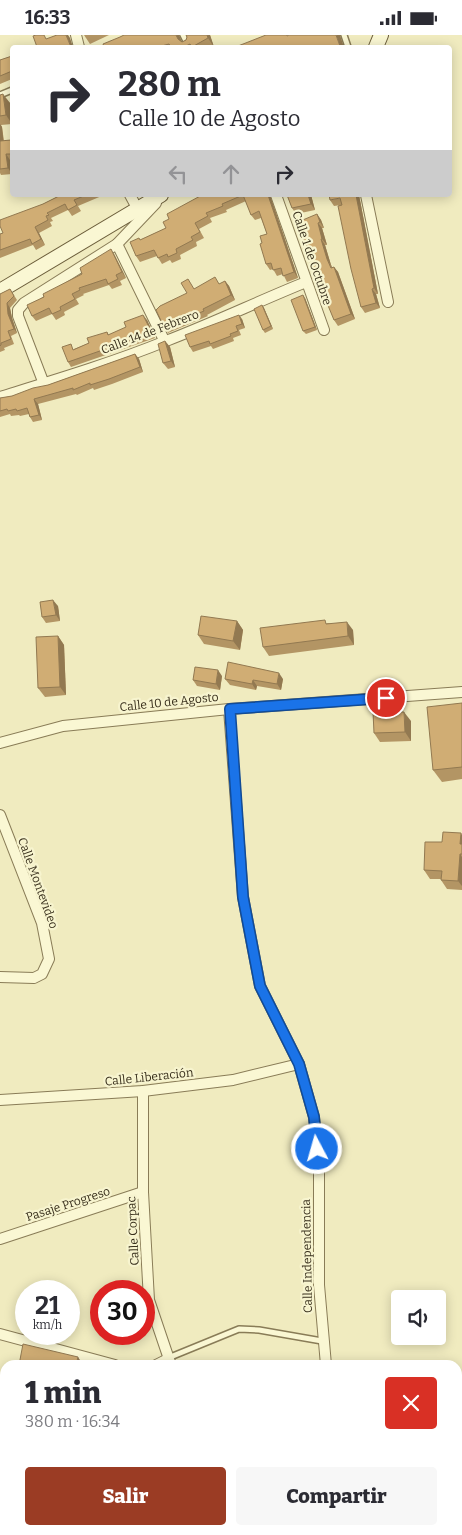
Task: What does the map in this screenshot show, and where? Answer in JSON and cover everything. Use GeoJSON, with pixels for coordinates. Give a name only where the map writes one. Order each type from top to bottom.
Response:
{"type":"FeatureCollection","features":[{"type":"Feature","properties":{"kind":"main road"},"geometry":{"type":"LineString","coordinates":[[0,291],[158,197]]}},
{"type":"Feature","properties":{"kind":"street"},"geometry":{"type":"LineString","coordinates":[[131,197],[137,208]]}},
{"type":"Feature","properties":{"kind":"street"},"geometry":{"type":"LineString","coordinates":[[44,384],[18,316],[18,310],[24,303],[117,244],[160,197]]}},
{"type":"Feature","properties":{"kind":"street","name":"Calle 1 de Octubre"},"geometry":{"type":"LineString","coordinates":[[277,197],[324,330]]}},
{"type":"Feature","properties":{"kind":"street"},"geometry":{"type":"LineString","coordinates":[[366,197],[388,302]]}},
{"type":"Feature","properties":{"kind":"street"},"geometry":{"type":"LineString","coordinates":[[117,244],[166,342]]}},
{"type":"Feature","properties":{"kind":"street","name":"Calle 14 de Febrero"},"geometry":{"type":"LineString","coordinates":[[0,397],[166,342],[306,282]]}},
{"type":"Feature","properties":{"kind":"street","name":"Calle 10 de Agosto"},"geometry":{"type":"LineString","coordinates":[[0,743],[64,725],[230,709],[462,692]]}},
{"type":"Feature","properties":{"kind":"street","name":"Calle Independencia"},"geometry":{"type":"LineString","coordinates":[[230,709],[243,897],[260,986],[299,1064],[314,1117],[319,1165],[319,1285],[322,1341],[325,1360]]}},
{"type":"Feature","properties":{"kind":"street","name":"Calle Montevideo"},"geometry":{"type":"LineString","coordinates":[[0,815],[42,923],[49,959],[42,974],[34,978],[0,977]]}},
{"type":"Feature","properties":{"kind":"street","name":"Calle Liberación"},"geometry":{"type":"LineString","coordinates":[[0,1100],[143,1091],[233,1080],[299,1064]]}},
{"type":"Feature","properties":{"kind":"street","name":"Calle Corpac"},"geometry":{"type":"LineString","coordinates":[[143,1091],[143,1192],[149,1300],[168,1360]]}},
{"type":"Feature","properties":{"kind":"street","name":"Pasaje Progreso"},"geometry":{"type":"LineString","coordinates":[[0,1239],[143,1192]]}},
{"type":"Feature","properties":{"kind":"street"},"geometry":{"type":"LineString","coordinates":[[0,1333],[97,1360]]}},
{"type":"Feature","properties":{"kind":"lane"},"geometry":{"type":"LineString","coordinates":[[173,1360],[239,1329],[259,1330],[322,1341]]}},
{"type":"Feature","properties":{"kind":"building"},"geometry":{"type":"Polygon","coordinates":[[[44,35],[46,39],[57,35],[66,35],[70,45],[36,45],[33,36],[44,35]]]}},
{"type":"Feature","properties":{"kind":"building"},"geometry":{"type":"Polygon","coordinates":[[[124,35],[176,35],[182,42],[186,40],[186,35],[207,35],[208,38],[196,45],[103,44],[124,35]]]}},
{"type":"Feature","properties":{"kind":"building"},"geometry":{"type":"Polygon","coordinates":[[[266,35],[336,35],[340,45],[241,45],[266,35]]]}},
{"type":"Feature","properties":{"kind":"building"},"geometry":{"type":"Polygon","coordinates":[[[10,57],[10,72],[0,76],[0,60],[10,57]]]}},
{"type":"Feature","properties":{"kind":"building"},"geometry":{"type":"Polygon","coordinates":[[[3,94],[6,115],[0,116],[0,95],[3,94]]]}},
{"type":"Feature","properties":{"kind":"building"},"geometry":{"type":"Polygon","coordinates":[[[10,140],[10,154],[6,154],[8,168],[0,169],[0,141],[10,140]]]}},
{"type":"Feature","properties":{"kind":"building"},"geometry":{"type":"Polygon","coordinates":[[[57,197],[81,197],[74,200],[77,205],[68,210],[65,204],[47,213],[49,215],[46,216],[48,220],[35,227],[41,239],[32,244],[30,239],[0,250],[0,234],[3,233],[0,220],[57,197]]]}},
{"type":"Feature","properties":{"kind":"building"},"geometry":{"type":"Polygon","coordinates":[[[198,197],[238,197],[206,213],[208,216],[195,223],[200,232],[191,237],[193,240],[176,249],[177,253],[168,257],[167,254],[158,258],[154,250],[136,256],[130,242],[139,238],[140,240],[166,228],[163,222],[169,219],[167,214],[198,197]]]}},
{"type":"Feature","properties":{"kind":"building"},"geometry":{"type":"Polygon","coordinates":[[[244,197],[269,197],[294,272],[283,276],[281,268],[273,270],[271,263],[266,264],[260,244],[262,243],[260,236],[267,234],[259,211],[251,215],[244,197]]]}},
{"type":"Feature","properties":{"kind":"building"},"geometry":{"type":"Polygon","coordinates":[[[288,197],[309,197],[311,204],[292,208],[288,197]]]}},
{"type":"Feature","properties":{"kind":"building"},"geometry":{"type":"Polygon","coordinates":[[[329,197],[356,197],[376,303],[361,307],[338,206],[342,205],[340,198],[330,200],[329,197]]]}},
{"type":"Feature","properties":{"kind":"building"},"geometry":{"type":"Polygon","coordinates":[[[317,214],[320,222],[318,223],[321,239],[327,259],[331,268],[334,267],[351,314],[334,320],[310,262],[306,243],[298,222],[317,214]]]}},
{"type":"Feature","properties":{"kind":"building"},"geometry":{"type":"Polygon","coordinates":[[[111,249],[122,272],[116,275],[118,279],[108,284],[106,279],[79,288],[80,290],[72,294],[75,299],[60,307],[61,310],[52,314],[49,308],[32,316],[27,305],[44,297],[43,294],[82,274],[80,268],[111,249]]]}},
{"type":"Feature","properties":{"kind":"building"},"geometry":{"type":"Polygon","coordinates":[[[215,277],[219,284],[225,281],[231,295],[203,309],[204,311],[164,327],[156,310],[160,306],[187,293],[181,283],[188,279],[194,289],[215,277]]]}},
{"type":"Feature","properties":{"kind":"building"},"geometry":{"type":"Polygon","coordinates":[[[10,289],[14,296],[7,303],[8,314],[14,329],[8,331],[11,339],[1,343],[0,346],[0,294],[10,289]]]}},
{"type":"Feature","properties":{"kind":"building"},"geometry":{"type":"Polygon","coordinates":[[[303,295],[315,327],[303,331],[291,300],[303,295]]]}},
{"type":"Feature","properties":{"kind":"building"},"geometry":{"type":"Polygon","coordinates":[[[262,305],[271,326],[263,330],[254,309],[262,305]]]}},
{"type":"Feature","properties":{"kind":"building"},"geometry":{"type":"Polygon","coordinates":[[[143,315],[152,333],[68,362],[62,347],[71,344],[73,350],[89,343],[87,338],[107,332],[108,335],[126,327],[124,322],[143,315]]]}},
{"type":"Feature","properties":{"kind":"building"},"geometry":{"type":"Polygon","coordinates":[[[239,315],[242,324],[236,326],[238,331],[230,334],[231,336],[210,344],[209,341],[190,347],[185,335],[239,315]]]}},
{"type":"Feature","properties":{"kind":"building"},"geometry":{"type":"Polygon","coordinates":[[[165,341],[171,361],[163,363],[158,344],[165,341]]]}},
{"type":"Feature","properties":{"kind":"building"},"geometry":{"type":"Polygon","coordinates":[[[135,354],[140,367],[90,385],[90,383],[73,390],[73,388],[34,399],[39,415],[30,417],[27,408],[17,411],[16,409],[8,411],[7,409],[0,411],[0,398],[48,385],[135,354]]]}},
{"type":"Feature","properties":{"kind":"building"},"geometry":{"type":"Polygon","coordinates":[[[53,600],[56,615],[42,617],[40,602],[53,600]]]}},
{"type":"Feature","properties":{"kind":"building"},"geometry":{"type":"Polygon","coordinates":[[[201,616],[237,621],[233,641],[198,635],[201,616]]]}},
{"type":"Feature","properties":{"kind":"building"},"geometry":{"type":"Polygon","coordinates":[[[325,620],[326,624],[347,622],[348,636],[263,647],[260,628],[325,620]]]}},
{"type":"Feature","properties":{"kind":"building"},"geometry":{"type":"Polygon","coordinates":[[[58,636],[60,687],[38,688],[36,637],[58,636]]]}},
{"type":"Feature","properties":{"kind":"building"},"geometry":{"type":"Polygon","coordinates":[[[228,662],[279,673],[277,684],[253,680],[252,684],[225,679],[228,662]]]}},
{"type":"Feature","properties":{"kind":"building"},"geometry":{"type":"Polygon","coordinates":[[[195,667],[218,670],[216,684],[193,680],[195,667]]]}},
{"type":"Feature","properties":{"kind":"building"},"geometry":{"type":"Polygon","coordinates":[[[462,703],[462,767],[433,770],[427,707],[462,703]]]}},
{"type":"Feature","properties":{"kind":"building"},"geometry":{"type":"Polygon","coordinates":[[[373,712],[404,712],[405,732],[374,733],[373,712]]]}},
{"type":"Feature","properties":{"kind":"building"},"geometry":{"type":"Polygon","coordinates":[[[443,832],[461,833],[460,844],[462,844],[462,854],[460,854],[458,881],[441,880],[442,871],[424,870],[425,842],[442,842],[443,832]]]}},
{"type":"Feature","properties":{"kind":"building"},"geometry":{"type":"Polygon","coordinates":[[[23,1345],[27,1345],[78,1357],[77,1360],[20,1360],[23,1345]]]}},
{"type":"Feature","properties":{"kind":"route"},"geometry":{"type":"LineString","coordinates":[[317,1149],[314,1117],[299,1064],[260,986],[243,897],[230,709],[386,698]]}}]}
